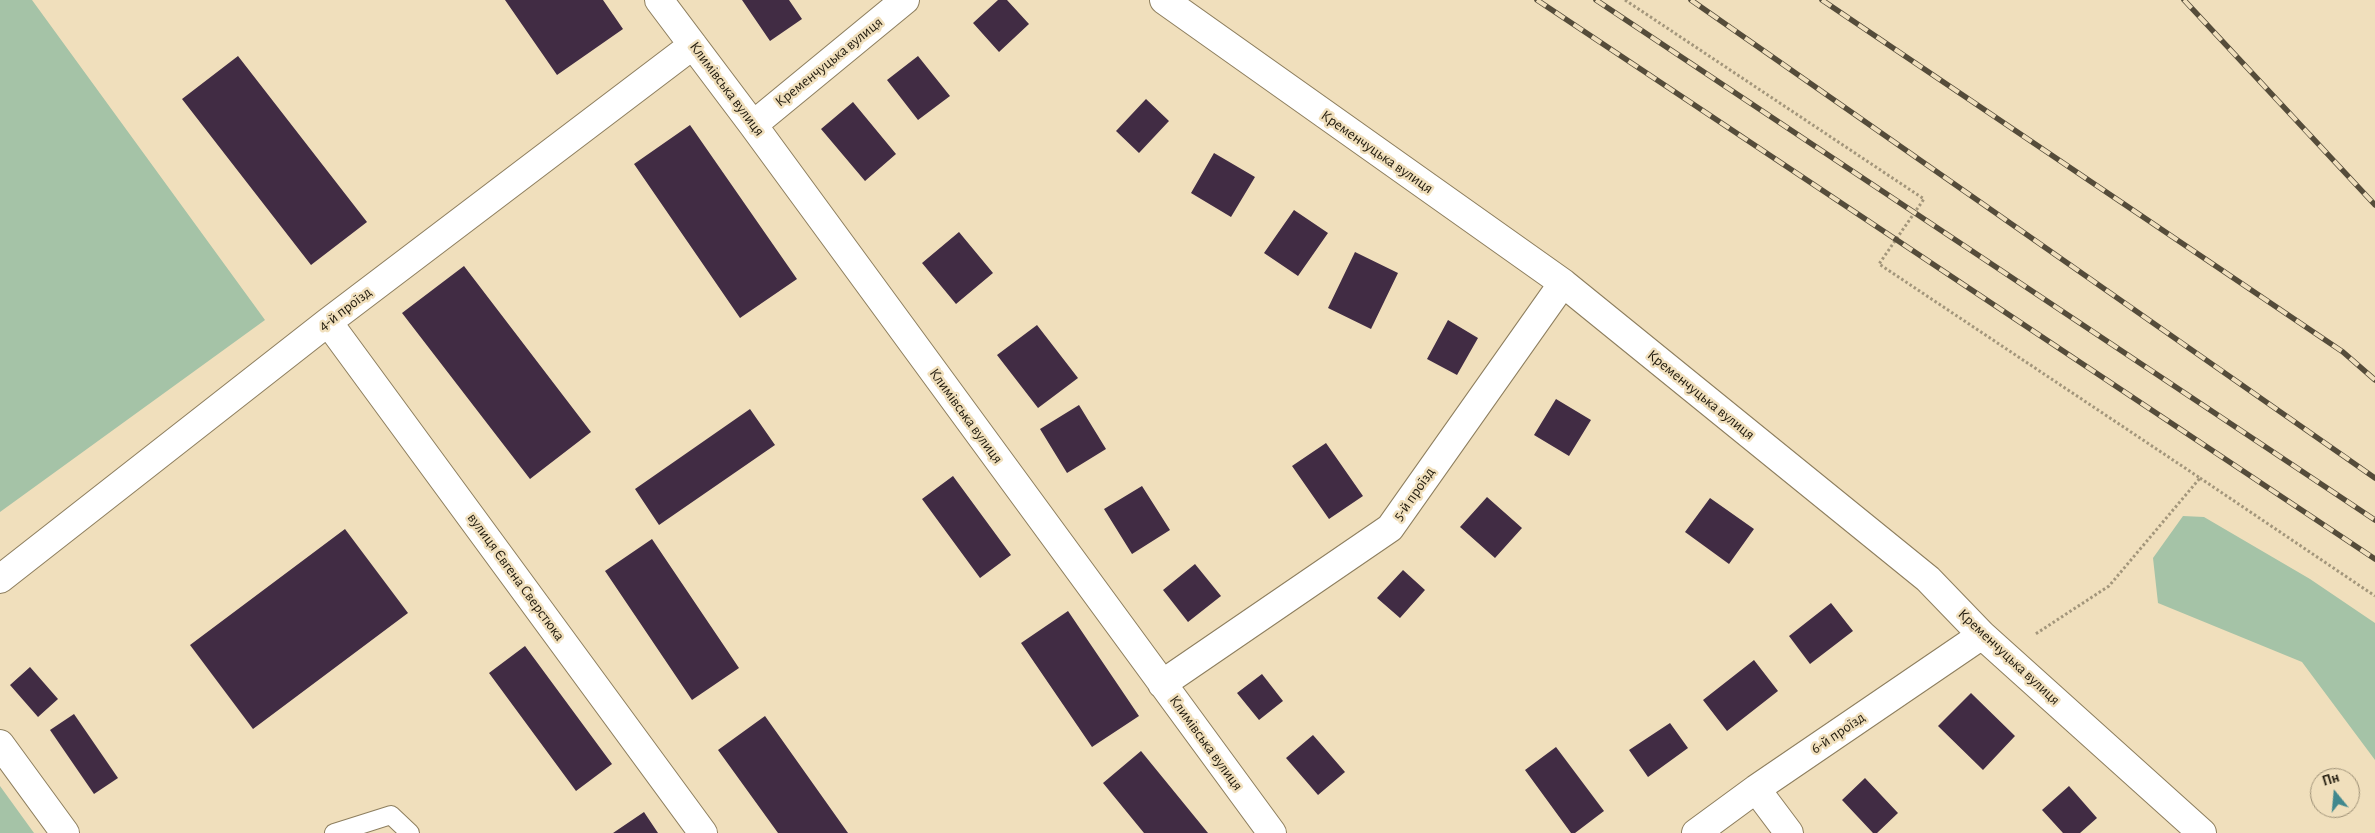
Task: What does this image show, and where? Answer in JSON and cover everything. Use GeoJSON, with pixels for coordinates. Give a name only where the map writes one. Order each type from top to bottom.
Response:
{"type":"FeatureCollection","features":[{"type":"Feature","properties":{"kind":"street","name":"Климівська вулиця"},"geometry":{"type":"LineString","coordinates":[[659,0],[753,125],[1272,833]]}},
{"type":"Feature","properties":{"kind":"street","name":"Кременчуцька вулиця"},"geometry":{"type":"LineString","coordinates":[[753,125],[905,0]]}},
{"type":"Feature","properties":{"kind":"street","name":"Кременчуцька вулиця"},"geometry":{"type":"LineString","coordinates":[[1164,0],[1562,283],[1928,579],[1982,635],[2202,833]]}},
{"type":"Feature","properties":{"kind":"street","name":"4-й проїзд"},"geometry":{"type":"LineString","coordinates":[[0,579],[328,322],[693,45]]}},
{"type":"Feature","properties":{"kind":"street","name":"5-й проїзд"},"geometry":{"type":"LineString","coordinates":[[1162,684],[1390,528],[1562,283]]}},
{"type":"Feature","properties":{"kind":"street","name":"вулиця Євгена Сверстюка"},"geometry":{"type":"LineString","coordinates":[[328,322],[703,833]]}},
{"type":"Feature","properties":{"kind":"street","name":"6-й проїзд"},"geometry":{"type":"LineString","coordinates":[[1696,833],[1756,789],[1982,635]]}},
{"type":"Feature","properties":{"kind":"street"},"geometry":{"type":"LineString","coordinates":[[0,744],[65,833]]}},
{"type":"Feature","properties":{"kind":"street"},"geometry":{"type":"LineString","coordinates":[[1756,789],[1790,833]]}},
{"type":"Feature","properties":{"kind":"lane"},"geometry":{"type":"LineString","coordinates":[[334,833],[391,815],[410,833]]}},
{"type":"Feature","properties":{"kind":"path"},"geometry":{"type":"LineString","coordinates":[[1625,0],[1924,199],[1879,264],[2375,596]]}},
{"type":"Feature","properties":{"kind":"path"},"geometry":{"type":"LineString","coordinates":[[2003,654],[2109,586],[2200,478]]}},
{"type":"Feature","properties":{"kind":"green space"},"geometry":{"type":"Polygon","coordinates":[[[0,0],[32,0],[265,320],[0,512],[0,0]]]}},
{"type":"Feature","properties":{"kind":"green space"},"geometry":{"type":"Polygon","coordinates":[[[2183,516],[2204,517],[2310,579],[2375,623],[2375,760],[2302,662],[2158,603],[2153,558],[2183,516]]]}},
{"type":"Feature","properties":{"kind":"green space"},"geometry":{"type":"Polygon","coordinates":[[[0,786],[34,833],[0,833],[0,786]]]}},
{"type":"Feature","properties":{"kind":"building"},"geometry":{"type":"Polygon","coordinates":[[[505,0],[603,0],[623,29],[557,75],[505,0]]]}},
{"type":"Feature","properties":{"kind":"building"},"geometry":{"type":"Polygon","coordinates":[[[742,0],[789,0],[802,19],[770,41],[742,0]]]}},
{"type":"Feature","properties":{"kind":"building"},"geometry":{"type":"Polygon","coordinates":[[[998,0],[1007,0],[1029,24],[999,52],[973,23],[998,0]]]}},
{"type":"Feature","properties":{"kind":"building"},"geometry":{"type":"Polygon","coordinates":[[[238,56],[367,222],[311,265],[182,99],[238,56]]]}},
{"type":"Feature","properties":{"kind":"building"},"geometry":{"type":"Polygon","coordinates":[[[918,56],[950,96],[918,120],[887,80],[918,56]]]}},
{"type":"Feature","properties":{"kind":"building"},"geometry":{"type":"Polygon","coordinates":[[[1146,99],[1169,121],[1139,153],[1116,131],[1146,99]]]}},
{"type":"Feature","properties":{"kind":"building"},"geometry":{"type":"Polygon","coordinates":[[[853,102],[896,154],[865,181],[821,129],[853,102]]]}},
{"type":"Feature","properties":{"kind":"building"},"geometry":{"type":"Polygon","coordinates":[[[690,125],[797,279],[740,318],[634,164],[690,125]]]}},
{"type":"Feature","properties":{"kind":"building"},"geometry":{"type":"Polygon","coordinates":[[[1214,153],[1255,177],[1231,217],[1191,193],[1214,153]]]}},
{"type":"Feature","properties":{"kind":"building"},"geometry":{"type":"Polygon","coordinates":[[[1294,210],[1328,233],[1298,276],[1264,253],[1294,210]]]}},
{"type":"Feature","properties":{"kind":"building"},"geometry":{"type":"Polygon","coordinates":[[[959,232],[993,273],[956,304],[922,263],[959,232]]]}},
{"type":"Feature","properties":{"kind":"building"},"geometry":{"type":"Polygon","coordinates":[[[1355,252],[1398,273],[1371,329],[1328,308],[1355,252]]]}},
{"type":"Feature","properties":{"kind":"building"},"geometry":{"type":"Polygon","coordinates":[[[464,266],[591,432],[530,479],[402,313],[464,266]]]}},
{"type":"Feature","properties":{"kind":"building"},"geometry":{"type":"Polygon","coordinates":[[[1448,320],[1478,338],[1457,375],[1427,359],[1448,320]]]}},
{"type":"Feature","properties":{"kind":"building"},"geometry":{"type":"Polygon","coordinates":[[[1037,325],[1078,378],[1038,408],[997,355],[1037,325]]]}},
{"type":"Feature","properties":{"kind":"building"},"geometry":{"type":"Polygon","coordinates":[[[1556,399],[1591,420],[1569,456],[1534,435],[1556,399]]]}},
{"type":"Feature","properties":{"kind":"building"},"geometry":{"type":"Polygon","coordinates":[[[1079,405],[1106,449],[1067,473],[1040,429],[1079,405]]]}},
{"type":"Feature","properties":{"kind":"building"},"geometry":{"type":"Polygon","coordinates":[[[750,409],[775,445],[659,525],[635,489],[750,409]]]}},
{"type":"Feature","properties":{"kind":"building"},"geometry":{"type":"Polygon","coordinates":[[[1326,443],[1363,496],[1329,519],[1292,466],[1326,443]]]}},
{"type":"Feature","properties":{"kind":"building"},"geometry":{"type":"Polygon","coordinates":[[[953,476],[1011,555],[980,578],[922,499],[953,476]]]}},
{"type":"Feature","properties":{"kind":"building"},"geometry":{"type":"Polygon","coordinates":[[[1142,486],[1170,530],[1132,554],[1104,509],[1142,486]]]}},
{"type":"Feature","properties":{"kind":"building"},"geometry":{"type":"Polygon","coordinates":[[[1487,497],[1522,528],[1495,558],[1460,527],[1487,497]]]}},
{"type":"Feature","properties":{"kind":"building"},"geometry":{"type":"Polygon","coordinates":[[[1710,498],[1754,529],[1729,564],[1685,532],[1710,498]]]}},
{"type":"Feature","properties":{"kind":"building"},"geometry":{"type":"Polygon","coordinates":[[[345,529],[408,613],[253,729],[190,645],[345,529]]]}},
{"type":"Feature","properties":{"kind":"building"},"geometry":{"type":"Polygon","coordinates":[[[652,539],[739,668],[692,700],[605,571],[652,539]]]}},
{"type":"Feature","properties":{"kind":"building"},"geometry":{"type":"Polygon","coordinates":[[[1195,564],[1221,596],[1188,622],[1163,590],[1195,564]]]}},
{"type":"Feature","properties":{"kind":"building"},"geometry":{"type":"Polygon","coordinates":[[[1403,570],[1425,590],[1400,618],[1377,598],[1403,570]]]}},
{"type":"Feature","properties":{"kind":"building"},"geometry":{"type":"Polygon","coordinates":[[[1831,603],[1853,631],[1810,664],[1789,636],[1831,603]]]}},
{"type":"Feature","properties":{"kind":"building"},"geometry":{"type":"Polygon","coordinates":[[[1068,611],[1139,716],[1092,747],[1021,643],[1068,611]]]}},
{"type":"Feature","properties":{"kind":"building"},"geometry":{"type":"Polygon","coordinates":[[[525,646],[612,764],[576,791],[489,673],[525,646]]]}},
{"type":"Feature","properties":{"kind":"building"},"geometry":{"type":"Polygon","coordinates":[[[1754,660],[1778,691],[1727,731],[1703,700],[1754,660]]]}},
{"type":"Feature","properties":{"kind":"building"},"geometry":{"type":"Polygon","coordinates":[[[30,667],[58,699],[38,717],[10,685],[30,667]]]}},
{"type":"Feature","properties":{"kind":"building"},"geometry":{"type":"Polygon","coordinates":[[[1262,674],[1283,701],[1259,720],[1237,693],[1262,674]]]}},
{"type":"Feature","properties":{"kind":"building"},"geometry":{"type":"Polygon","coordinates":[[[1971,693],[2015,736],[1983,770],[1938,726],[1971,693]]]}},
{"type":"Feature","properties":{"kind":"building"},"geometry":{"type":"Polygon","coordinates":[[[74,714],[118,778],[94,794],[50,730],[74,714]]]}},
{"type":"Feature","properties":{"kind":"building"},"geometry":{"type":"Polygon","coordinates":[[[765,716],[848,833],[778,833],[718,750],[765,716]]]}},
{"type":"Feature","properties":{"kind":"building"},"geometry":{"type":"Polygon","coordinates":[[[1670,723],[1688,748],[1648,777],[1629,750],[1670,723]]]}},
{"type":"Feature","properties":{"kind":"building"},"geometry":{"type":"Polygon","coordinates":[[[1313,735],[1345,772],[1318,795],[1286,758],[1313,735]]]}},
{"type":"Feature","properties":{"kind":"building"},"geometry":{"type":"Polygon","coordinates":[[[1556,747],[1604,811],[1575,833],[1571,833],[1525,770],[1556,747]]]}},
{"type":"Feature","properties":{"kind":"building"},"geometry":{"type":"Polygon","coordinates":[[[1141,751],[1208,833],[1144,833],[1103,783],[1141,751]]]}},
{"type":"Feature","properties":{"kind":"building"},"geometry":{"type":"Polygon","coordinates":[[[1865,778],[1898,813],[1877,833],[1873,833],[1842,800],[1865,778]]]}},
{"type":"Feature","properties":{"kind":"building"},"geometry":{"type":"Polygon","coordinates":[[[2069,786],[2097,818],[2080,833],[2063,833],[2042,810],[2069,786]]]}},
{"type":"Feature","properties":{"kind":"building"},"geometry":{"type":"Polygon","coordinates":[[[644,812],[658,833],[613,833],[644,812]]]}},
{"type":"Feature","properties":{"kind":"railway"},"geometry":{"type":"LineString","coordinates":[[1537,0],[2375,559]]}},
{"type":"Feature","properties":{"kind":"railway"},"geometry":{"type":"LineString","coordinates":[[1596,0],[2375,520]]}},
{"type":"Feature","properties":{"kind":"railway"},"geometry":{"type":"LineString","coordinates":[[1691,0],[2375,478]]}},
{"type":"Feature","properties":{"kind":"railway"},"geometry":{"type":"LineString","coordinates":[[1822,0],[2343,352],[2375,380]]}},
{"type":"Feature","properties":{"kind":"railway"},"geometry":{"type":"LineString","coordinates":[[2184,0],[2375,205]]}}]}
